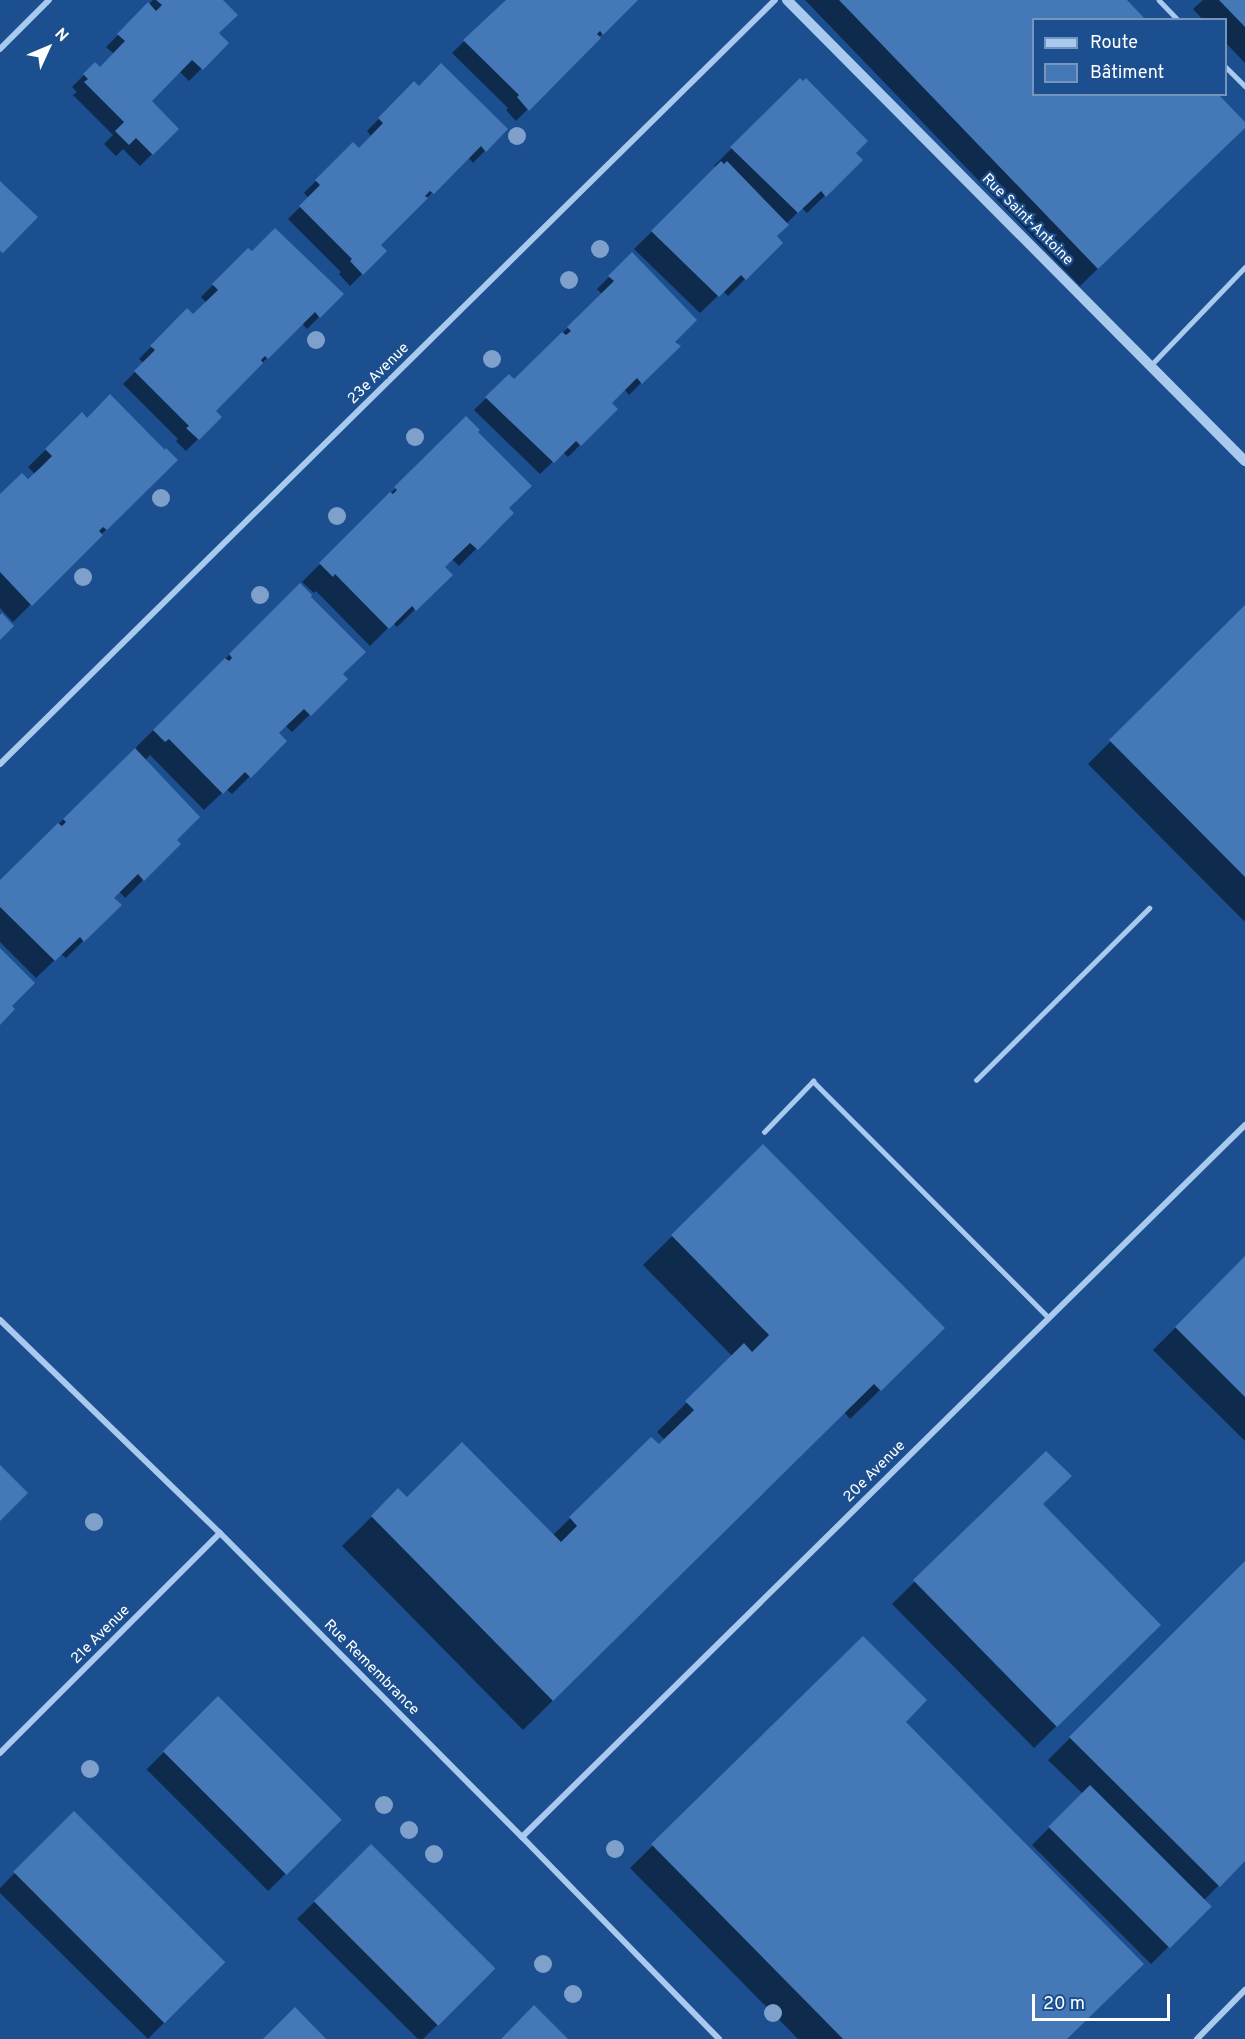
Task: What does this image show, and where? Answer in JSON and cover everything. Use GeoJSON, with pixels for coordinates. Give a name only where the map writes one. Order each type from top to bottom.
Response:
{"type":"FeatureCollection","features":[{"type":"Feature","properties":{"kind":"street"},"geometry":{"type":"LineString","coordinates":[[0,49],[49,0]]}},
{"type":"Feature","properties":{"kind":"street","name":"23e Avenue"},"geometry":{"type":"LineString","coordinates":[[0,764],[776,0]]}},
{"type":"Feature","properties":{"kind":"street","name":"Rue Saint-Antoine"},"geometry":{"type":"LineString","coordinates":[[787,0],[1245,461]]}},
{"type":"Feature","properties":{"kind":"street","name":"20e Avenue"},"geometry":{"type":"LineString","coordinates":[[522,1837],[1245,1125]]}},
{"type":"Feature","properties":{"kind":"street","name":"Rue Remembrance"},"geometry":{"type":"LineString","coordinates":[[0,1320],[220,1533],[719,2039]]}},
{"type":"Feature","properties":{"kind":"street","name":"21e Avenue"},"geometry":{"type":"LineString","coordinates":[[0,1753],[220,1533]]}},
{"type":"Feature","properties":{"kind":"street"},"geometry":{"type":"LineString","coordinates":[[1197,2039],[1245,1990]]}},
{"type":"Feature","properties":{"kind":"lane"},"geometry":{"type":"LineString","coordinates":[[1159,0],[1176,18]]}},
{"type":"Feature","properties":{"kind":"lane"},"geometry":{"type":"LineString","coordinates":[[1227,68],[1245,86]]}},
{"type":"Feature","properties":{"kind":"lane"},"geometry":{"type":"LineString","coordinates":[[1150,366],[1245,267]]}},
{"type":"Feature","properties":{"kind":"lane"},"geometry":{"type":"LineString","coordinates":[[976,1080],[1149,908]]}},
{"type":"Feature","properties":{"kind":"lane"},"geometry":{"type":"LineString","coordinates":[[764,1132],[813,1081],[1049,1318]]}},
{"type":"Feature","properties":{"kind":"building"},"geometry":{"type":"Polygon","coordinates":[[[156,0],[223,0],[238,15],[219,33],[229,43],[203,70],[192,60],[152,101],[179,129],[153,155],[136,138],[129,145],[115,131],[124,122],[84,82],[88,79],[83,74],[95,62],[100,67],[125,41],[117,34],[148,2],[156,11],[162,5],[156,0]]]}},
{"type":"Feature","properties":{"kind":"building"},"geometry":{"type":"Polygon","coordinates":[[[506,0],[638,0],[603,35],[600,31],[597,34],[601,38],[529,111],[517,97],[519,95],[463,40],[506,0]]]}},
{"type":"Feature","properties":{"kind":"building"},"geometry":{"type":"Polygon","coordinates":[[[839,0],[1127,0],[1144,18],[1032,18],[1032,96],[1220,96],[1245,122],[1245,128],[1098,269],[839,0]]]}},
{"type":"Feature","properties":{"kind":"building"},"geometry":{"type":"Polygon","coordinates":[[[1219,0],[1245,0],[1245,27],[1219,0]]]}},
{"type":"Feature","properties":{"kind":"building"},"geometry":{"type":"Polygon","coordinates":[[[441,63],[508,129],[486,152],[481,146],[434,194],[430,191],[425,196],[428,198],[381,245],[387,251],[363,275],[350,261],[352,259],[299,206],[320,185],[315,180],[353,142],[359,148],[383,123],[378,118],[414,81],[419,86],[441,63]]]}},
{"type":"Feature","properties":{"kind":"building"},"geometry":{"type":"Polygon","coordinates":[[[800,78],[803,81],[806,78],[868,141],[856,153],[863,160],[826,197],[821,191],[798,213],[730,147],[800,78]]]}},
{"type":"Feature","properties":{"kind":"building"},"geometry":{"type":"Polygon","coordinates":[[[721,161],[724,164],[727,161],[789,225],[777,236],[783,243],[746,280],[741,275],[719,297],[651,231],[721,161]]]}},
{"type":"Feature","properties":{"kind":"building"},"geometry":{"type":"Polygon","coordinates":[[[0,181],[38,217],[3,253],[0,251],[0,181]]]}},
{"type":"Feature","properties":{"kind":"building"},"geometry":{"type":"Polygon","coordinates":[[[275,228],[344,294],[320,318],[315,312],[268,359],[265,356],[261,360],[263,363],[216,411],[222,417],[199,440],[186,428],[189,426],[134,371],[155,350],[150,346],[187,308],[193,314],[218,290],[212,284],[248,248],[252,251],[275,228]]]}},
{"type":"Feature","properties":{"kind":"building"},"geometry":{"type":"Polygon","coordinates":[[[632,252],[697,320],[675,342],[681,346],[642,384],[637,378],[612,403],[618,409],[581,446],[576,441],[554,463],[485,397],[509,374],[514,379],[562,332],[566,335],[571,331],[567,327],[614,281],[608,276],[632,252]]]}},
{"type":"Feature","properties":{"kind":"building"},"geometry":{"type":"Polygon","coordinates":[[[110,394],[165,450],[166,448],[178,460],[107,530],[103,527],[99,531],[103,535],[32,606],[0,572],[0,494],[22,473],[28,479],[52,456],[45,449],[82,412],[87,418],[110,394]]]}},
{"type":"Feature","properties":{"kind":"building"},"geometry":{"type":"Polygon","coordinates":[[[466,416],[480,430],[478,432],[532,486],[509,508],[514,513],[478,550],[470,543],[445,567],[453,575],[416,611],[412,606],[389,629],[335,574],[333,577],[319,563],[390,492],[393,494],[397,490],[394,487],[466,416]]]}},
{"type":"Feature","properties":{"kind":"building"},"geometry":{"type":"Polygon","coordinates":[[[300,583],[366,652],[343,674],[348,679],[311,716],[304,709],[279,733],[287,741],[251,778],[245,772],[223,794],[169,739],[165,742],[153,730],[225,658],[229,661],[232,658],[229,654],[300,583]]]}},
{"type":"Feature","properties":{"kind":"building"},"geometry":{"type":"Polygon","coordinates":[[[1245,605],[1245,877],[1109,740],[1245,605]]]}},
{"type":"Feature","properties":{"kind":"building"},"geometry":{"type":"Polygon","coordinates":[[[2,613],[14,626],[0,640],[0,615],[2,613]]]}},
{"type":"Feature","properties":{"kind":"building"},"geometry":{"type":"Polygon","coordinates":[[[135,748],[200,817],[177,840],[181,844],[144,881],[138,874],[114,898],[122,905],[84,942],[80,937],[55,961],[0,907],[0,880],[58,823],[62,826],[66,822],[63,819],[135,748]]]}},
{"type":"Feature","properties":{"kind":"building"},"geometry":{"type":"Polygon","coordinates":[[[0,948],[35,983],[12,1006],[15,1009],[0,1025],[0,948]]]}},
{"type":"Feature","properties":{"kind":"building"},"geometry":{"type":"Polygon","coordinates":[[[763,1144],[945,1328],[881,1391],[874,1384],[553,1701],[371,1516],[398,1488],[407,1497],[462,1442],[561,1542],[577,1526],[569,1517],[651,1437],[659,1444],[694,1410],[685,1401],[744,1343],[752,1352],[769,1335],[671,1235],[763,1144]]]}},
{"type":"Feature","properties":{"kind":"building"},"geometry":{"type":"Polygon","coordinates":[[[1245,1256],[1245,1397],[1175,1327],[1245,1256]]]}},
{"type":"Feature","properties":{"kind":"building"},"geometry":{"type":"Polygon","coordinates":[[[1046,1451],[1072,1476],[1043,1504],[1161,1625],[1057,1727],[913,1580],[1046,1451]]]}},
{"type":"Feature","properties":{"kind":"building"},"geometry":{"type":"Polygon","coordinates":[[[0,1465],[28,1493],[0,1521],[0,1465]]]}},
{"type":"Feature","properties":{"kind":"building"},"geometry":{"type":"Polygon","coordinates":[[[1245,1561],[1245,1861],[1220,1887],[1069,1737],[1245,1561]]]}},
{"type":"Feature","properties":{"kind":"building"},"geometry":{"type":"Polygon","coordinates":[[[863,1636],[927,1700],[906,1722],[1144,1964],[1067,2039],[843,2039],[651,1844],[863,1636]]]}},
{"type":"Feature","properties":{"kind":"building"},"geometry":{"type":"Polygon","coordinates":[[[218,1696],[342,1820],[287,1875],[163,1751],[218,1696]]]}},
{"type":"Feature","properties":{"kind":"building"},"geometry":{"type":"Polygon","coordinates":[[[1090,1785],[1212,1907],[1170,1948],[1048,1827],[1090,1785]]]}},
{"type":"Feature","properties":{"kind":"building"},"geometry":{"type":"Polygon","coordinates":[[[74,1811],[225,1962],[165,2023],[13,1872],[74,1811]]]}},
{"type":"Feature","properties":{"kind":"building"},"geometry":{"type":"Polygon","coordinates":[[[371,1844],[495,1968],[438,2026],[314,1901],[371,1844]]]}},
{"type":"Feature","properties":{"kind":"building"},"geometry":{"type":"Polygon","coordinates":[[[534,2005],[568,2039],[501,2039],[534,2005]]]}},
{"type":"Feature","properties":{"kind":"building"},"geometry":{"type":"Polygon","coordinates":[[[295,2007],[326,2039],[263,2039],[295,2007]]]}}]}
